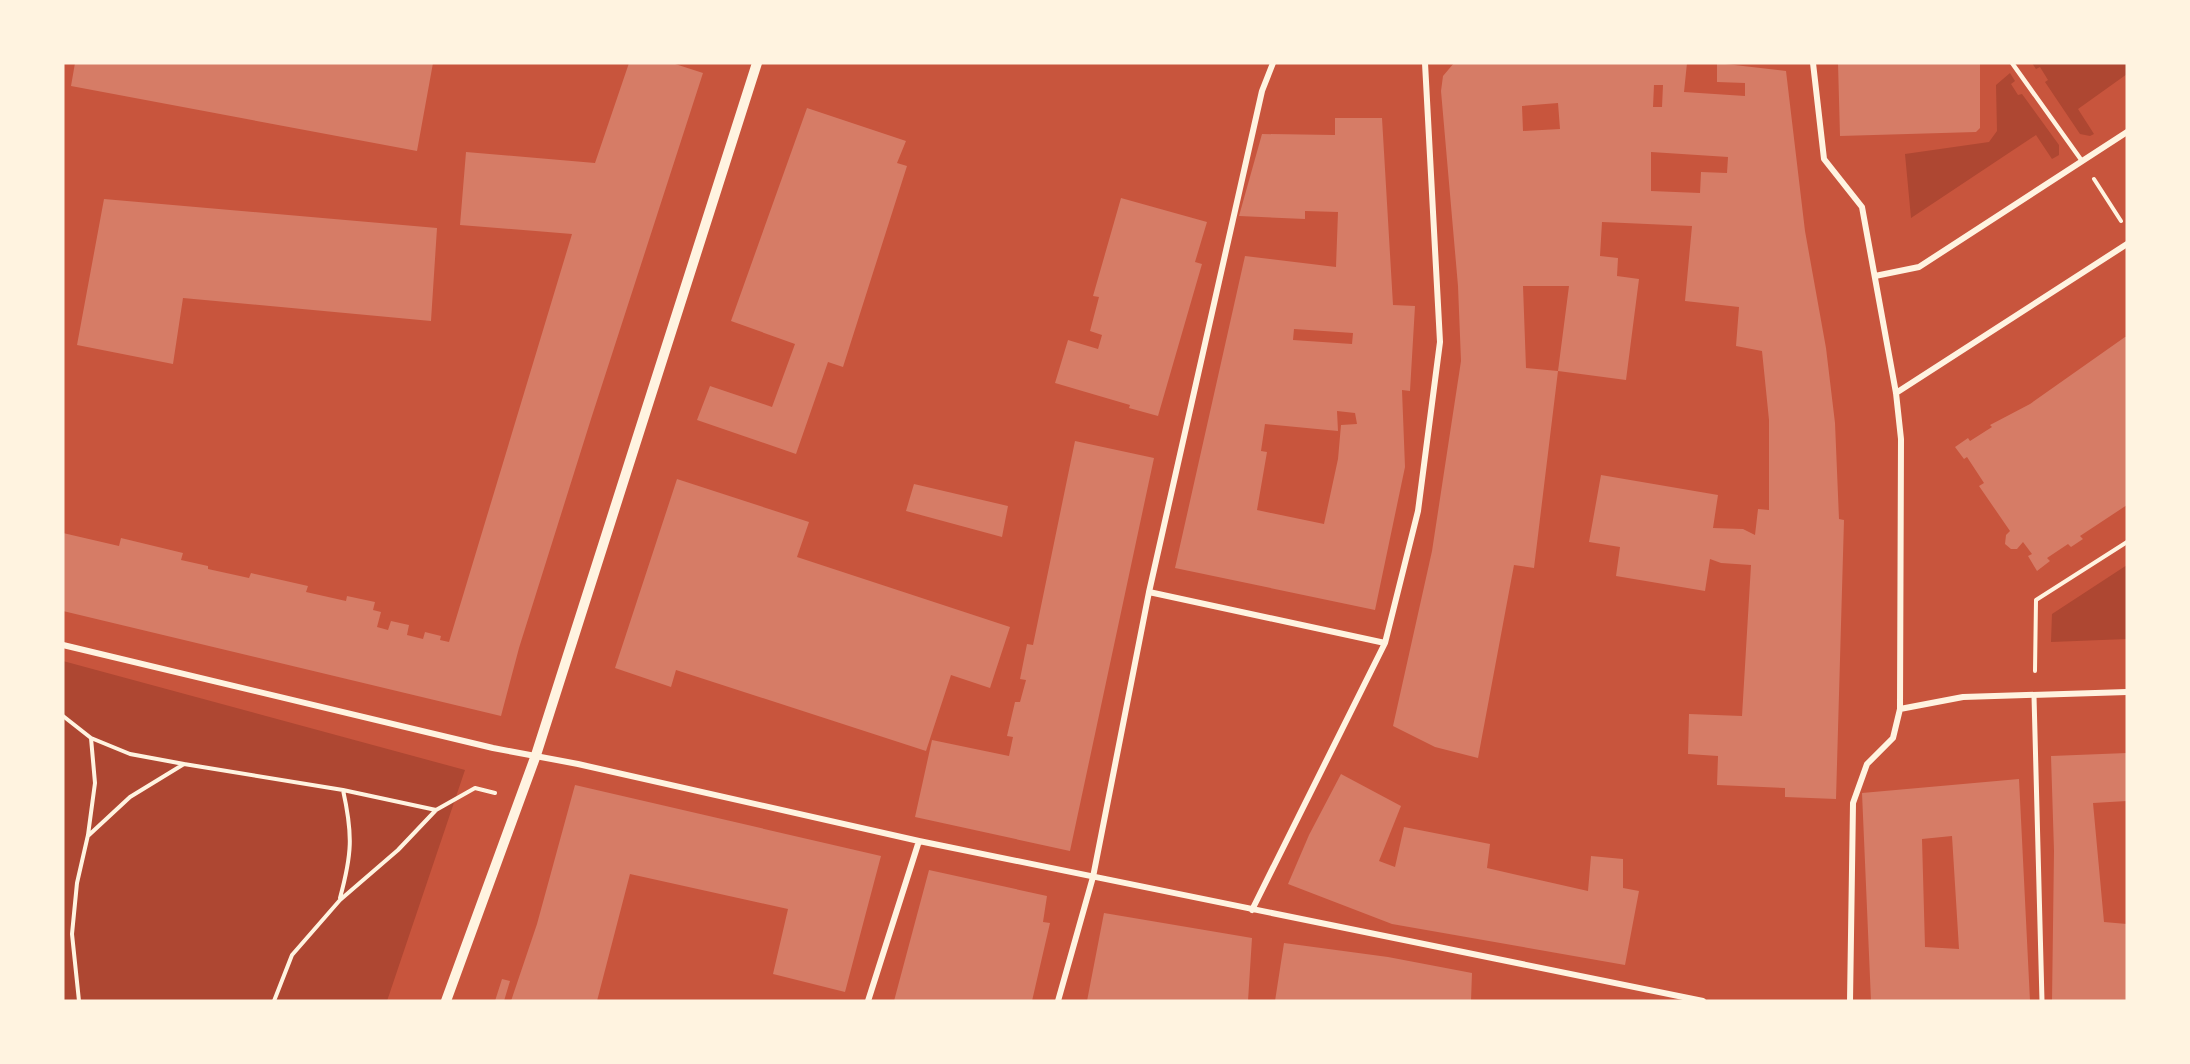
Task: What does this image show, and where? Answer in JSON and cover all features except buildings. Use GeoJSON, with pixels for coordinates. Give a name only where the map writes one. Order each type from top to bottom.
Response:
{"type":"FeatureCollection","features":[{"type":"Feature","properties":{"kind":"street"},"geometry":{"type":"LineString","coordinates":[[446,1001],[536,755],[757,63]]}},
{"type":"Feature","properties":{"kind":"street"},"geometry":{"type":"LineString","coordinates":[[1058,1001],[1093,877],[1149,592],[1262,90],[1273,63]]}},
{"type":"Feature","properties":{"kind":"street"},"geometry":{"type":"LineString","coordinates":[[1252,910],[1385,643],[1418,511],[1440,342],[1425,63]]}},
{"type":"Feature","properties":{"kind":"street"},"geometry":{"type":"LineString","coordinates":[[1813,63],[1824,159],[1862,207],[1896,393],[1901,439],[1900,710],[1893,738],[1867,764],[1853,803],[1850,1001]]}},
{"type":"Feature","properties":{"kind":"street"},"geometry":{"type":"LineString","coordinates":[[1875,276],[1919,267],[2127,132]]}},
{"type":"Feature","properties":{"kind":"street"},"geometry":{"type":"LineString","coordinates":[[1896,393],[2127,244]]}},
{"type":"Feature","properties":{"kind":"street"},"geometry":{"type":"LineString","coordinates":[[1149,592],[1385,643]]}},
{"type":"Feature","properties":{"kind":"street"},"geometry":{"type":"LineString","coordinates":[[63,645],[493,748],[536,755],[919,841],[1703,1001]]}},
{"type":"Feature","properties":{"kind":"street"},"geometry":{"type":"LineString","coordinates":[[1900,710],[1963,697],[2127,692]]}},
{"type":"Feature","properties":{"kind":"street"},"geometry":{"type":"LineString","coordinates":[[2034,696],[2042,1001]]}},
{"type":"Feature","properties":{"kind":"street"},"geometry":{"type":"LineString","coordinates":[[868,1001],[919,841]]}},
{"type":"Feature","properties":{"kind":"lane"},"geometry":{"type":"LineString","coordinates":[[2012,63],[2082,161]]}},
{"type":"Feature","properties":{"kind":"path"},"geometry":{"type":"LineString","coordinates":[[2082,161],[2127,230]]}},
{"type":"Feature","properties":{"kind":"path"},"geometry":{"type":"LineString","coordinates":[[2034,696],[2036,600],[2127,542]]}},
{"type":"Feature","properties":{"kind":"path"},"geometry":{"type":"LineString","coordinates":[[63,716],[91,738],[130,754],[343,790],[436,810]]}},
{"type":"Feature","properties":{"kind":"path"},"geometry":{"type":"LineString","coordinates":[[79,1001],[72,934],[77,883],[88,835],[95,783],[91,738]]}},
{"type":"Feature","properties":{"kind":"path"},"geometry":{"type":"LineString","coordinates":[[88,835],[130,798],[184,764]]}},
{"type":"Feature","properties":{"kind":"path"},"geometry":{"type":"LineString","coordinates":[[274,1001],[292,955],[340,900],[398,850],[436,810],[475,788],[520,800]]}},
{"type":"Feature","properties":{"kind":"path"},"geometry":{"type":"LineString","coordinates":[[340,900],[351,857],[351,823],[343,790]]}},
{"type":"Feature","properties":{"kind":"shaded area"},"geometry":{"type":"Polygon","coordinates":[[[2032,63],[2127,63],[2127,74],[2078,109],[2094,134],[2090,136],[2080,134],[2045,82],[2048,80],[2040,67],[2036,69],[2032,63]]]}},
{"type":"Feature","properties":{"kind":"shaded area"},"geometry":{"type":"Polygon","coordinates":[[[2010,73],[2015,81],[2011,84],[2018,95],[2022,94],[2059,145],[2059,155],[2052,159],[2036,135],[1911,218],[1905,154],[1989,142],[1997,131],[1996,85],[2010,73]]]}},
{"type":"Feature","properties":{"kind":"shaded area"},"geometry":{"type":"Polygon","coordinates":[[[2127,565],[2127,639],[2051,642],[2052,614],[2127,565]]]}},
{"type":"Feature","properties":{"kind":"shaded area"},"geometry":{"type":"Polygon","coordinates":[[[63,661],[465,770],[387,1001],[63,1001],[63,661]]]}}]}
